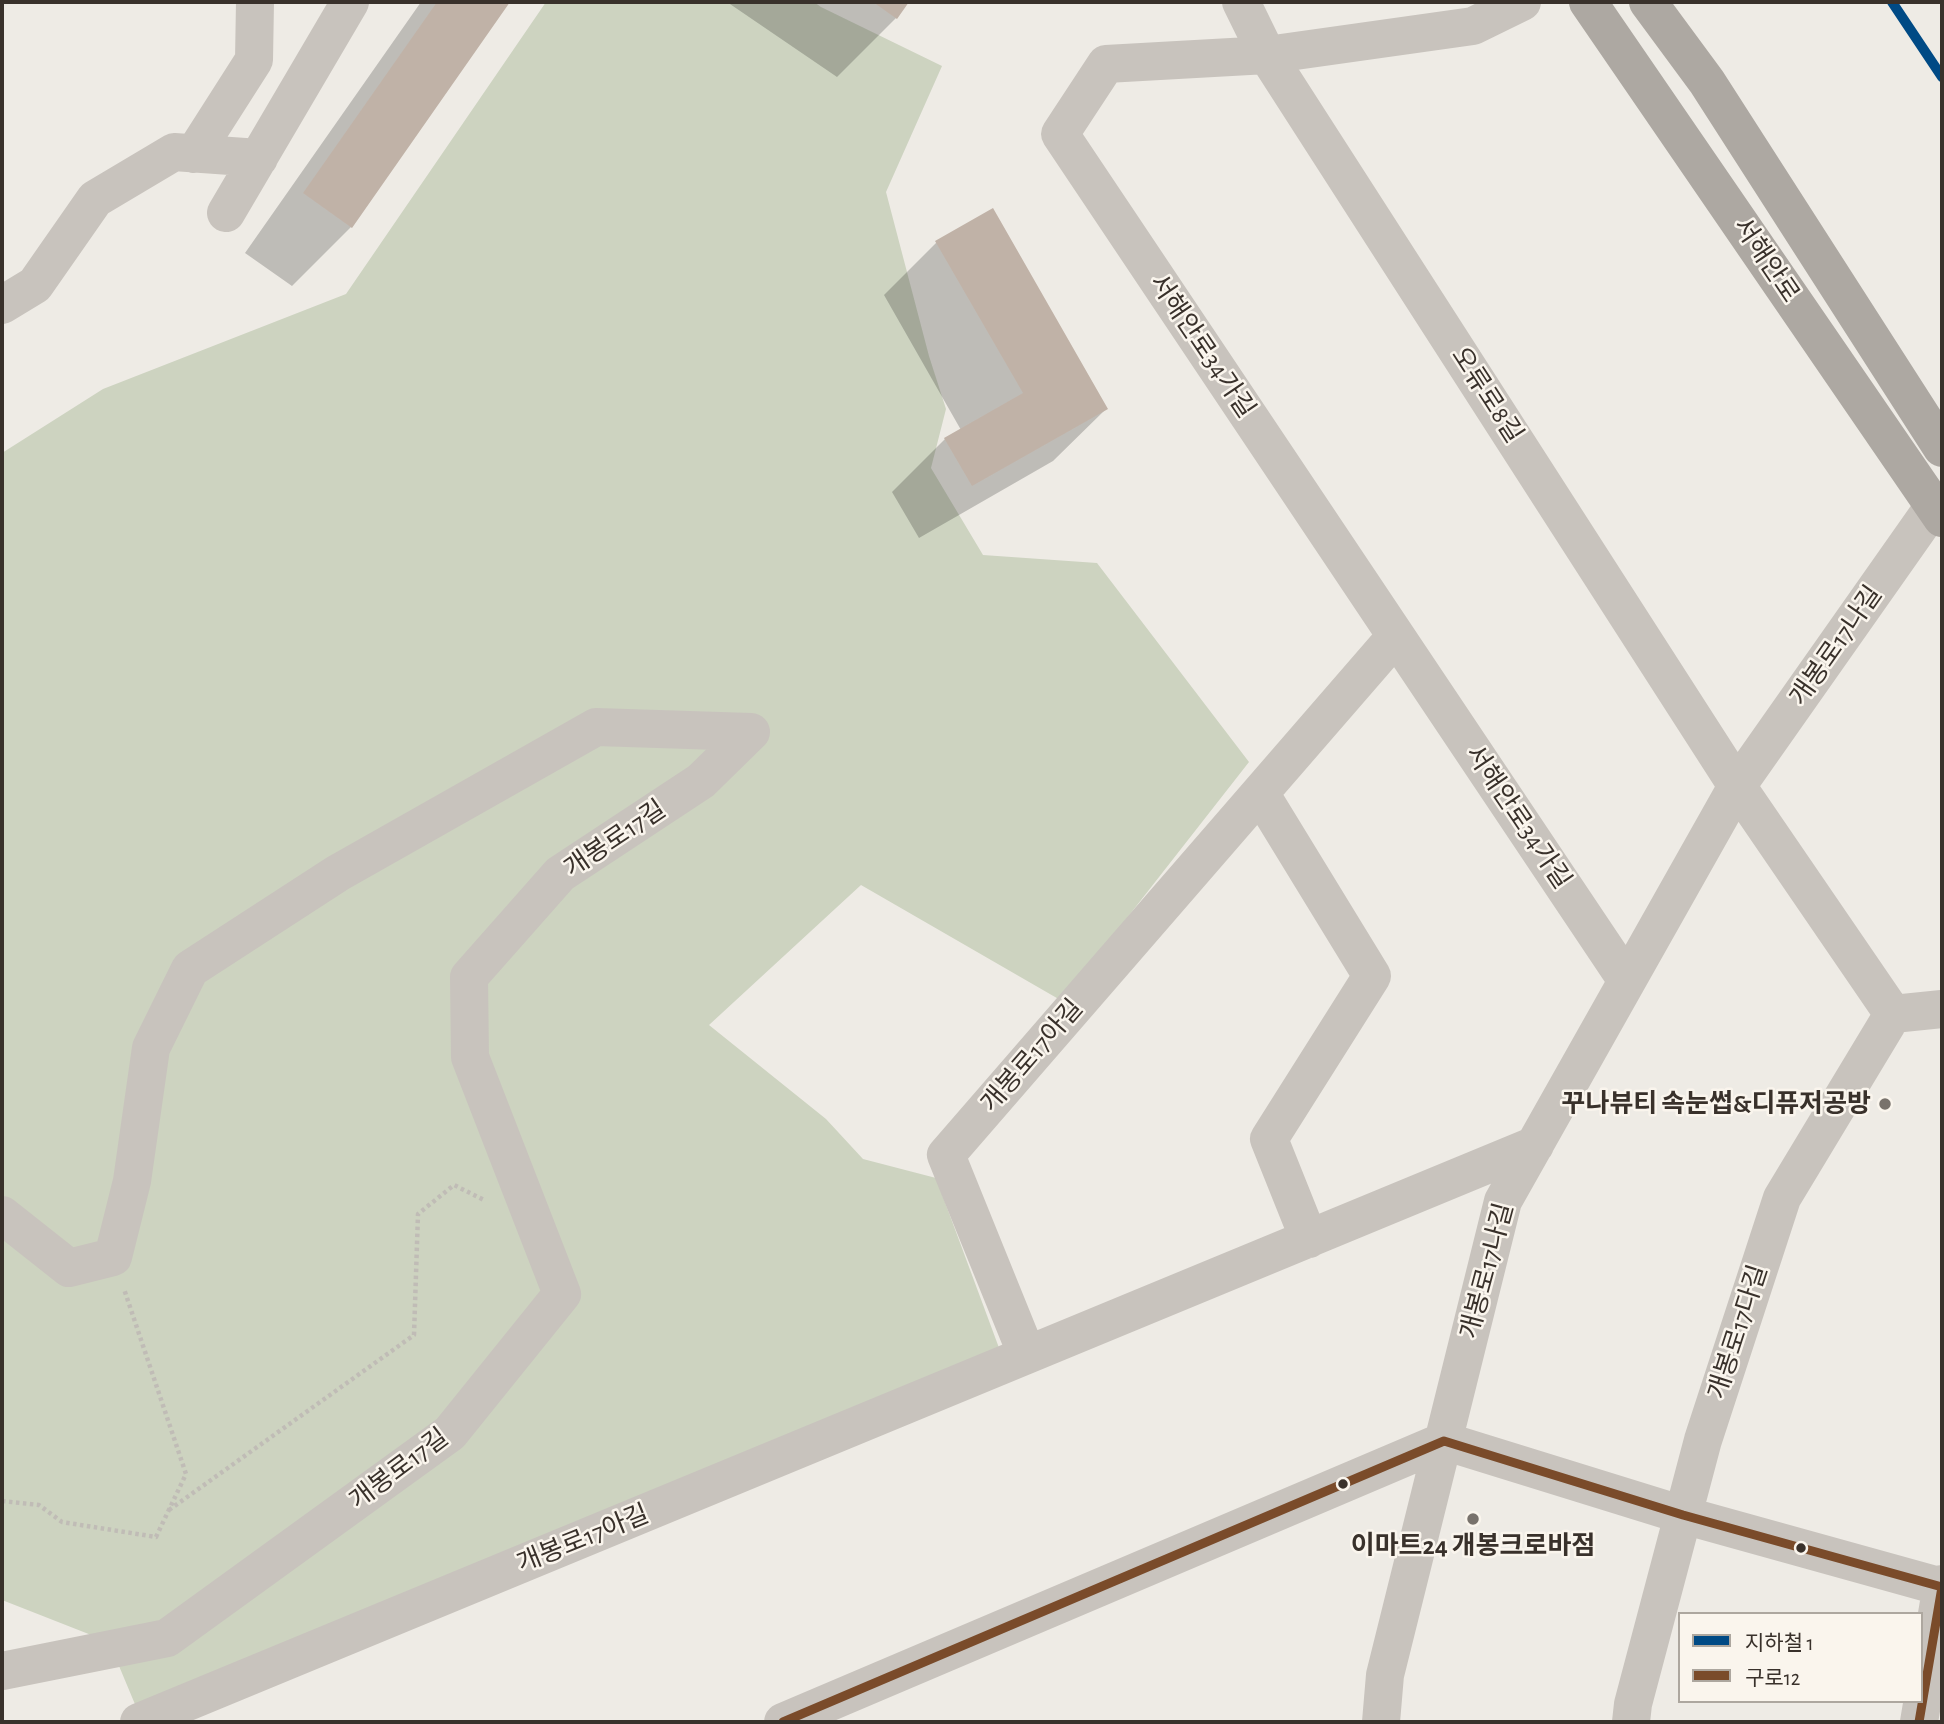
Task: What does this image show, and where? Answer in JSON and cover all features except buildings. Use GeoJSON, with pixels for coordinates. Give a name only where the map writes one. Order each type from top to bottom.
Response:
{"type":"FeatureCollection","features":[{"type":"Feature","properties":{"kind":"main road","name":"서해안로"},"geometry":{"type":"LineString","coordinates":[[1588,2],[1938,512]]}},
{"type":"Feature","properties":{"kind":"main road"},"geometry":{"type":"LineString","coordinates":[[1648,2],[1707,82],[1937,439]]}},
{"type":"Feature","properties":{"kind":"street"},"geometry":{"type":"LineString","coordinates":[[194,154],[254,60],[255,2]]}},
{"type":"Feature","properties":{"kind":"street"},"geometry":{"type":"LineString","coordinates":[[226,213],[350,2]]}},
{"type":"Feature","properties":{"kind":"street","name":"오류로8길"},"geometry":{"type":"LineString","coordinates":[[1241,2],[1267,55],[1737,786]]}},
{"type":"Feature","properties":{"kind":"street","name":"서해안로34가길"},"geometry":{"type":"LineString","coordinates":[[1522,2],[1473,26],[1267,55],[1106,64],[1060,134],[1627,981]]}},
{"type":"Feature","properties":{"kind":"street"},"geometry":{"type":"LineString","coordinates":[[2,305],[36,285],[95,199],[174,152],[259,158]]}},
{"type":"Feature","properties":{"kind":"street","name":"개봉로17나길"},"geometry":{"type":"LineString","coordinates":[[1381,1722],[1385,1675],[1503,1201],[1737,786],[1938,512]]}},
{"type":"Feature","properties":{"kind":"street","name":"개봉로17아길"},"geometry":{"type":"LineString","coordinates":[[1027,1355],[946,1155],[1396,636]]}},
{"type":"Feature","properties":{"kind":"street","name":"개봉로17길"},"geometry":{"type":"LineString","coordinates":[[2,1671],[167,1638],[450,1433],[562,1294],[470,1057],[469,977],[560,874],[701,781],[751,732],[596,727],[338,873],[190,969],[151,1048],[132,1181],[113,1257]]}},
{"type":"Feature","properties":{"kind":"street"},"geometry":{"type":"LineString","coordinates":[[1737,786],[1893,1014],[1942,1009]]}},
{"type":"Feature","properties":{"kind":"street"},"geometry":{"type":"LineString","coordinates":[[1260,793],[1372,976],[1269,1139],[1309,1239]]}},
{"type":"Feature","properties":{"kind":"street","name":"개봉로17다길"},"geometry":{"type":"LineString","coordinates":[[1631,1722],[1633,1704],[1703,1440],[1782,1198],[1893,1014]]}},
{"type":"Feature","properties":{"kind":"street","name":"개봉로17아길"},"geometry":{"type":"LineString","coordinates":[[139,1722],[1535,1145]]}},
{"type":"Feature","properties":{"kind":"street"},"geometry":{"type":"LineString","coordinates":[[2,1215],[69,1268],[113,1257]]}},
{"type":"Feature","properties":{"kind":"street"},"geometry":{"type":"LineString","coordinates":[[783,1722],[1444,1441],[1683,1515],[1942,1585],[1923,1698]]}},
{"type":"Feature","properties":{"kind":"street"},"geometry":{"type":"LineString","coordinates":[[1919,1722],[1922,1703]]}},
{"type":"Feature","properties":{"kind":"path"},"geometry":{"type":"LineString","coordinates":[[169,1510],[414,1335],[418,1214],[454,1185],[535,1226]]}},
{"type":"Feature","properties":{"kind":"path"},"geometry":{"type":"LineString","coordinates":[[2,1501],[39,1505],[62,1522],[156,1537],[186,1474],[113,1257]]}},
{"type":"Feature","properties":{"kind":"green space"},"geometry":{"type":"Polygon","coordinates":[[[546,2],[814,2],[942,66],[886,192],[929,356],[946,409],[931,468],[983,555],[1097,563],[1249,762],[1062,1001],[861,885],[709,1025],[826,1119],[863,1159],[936,1178],[1005,1364],[142,1721],[109,1642],[2,1600],[2,453],[103,389],[346,294],[546,2]]]}},
{"type":"Feature","properties":{"kind":"metro line","name":"1"},"geometry":{"type":"LineString","coordinates":[[1892,2],[1942,77]]}},
{"type":"Feature","properties":{"kind":"transit line","name":"구로12"},"geometry":{"type":"LineString","coordinates":[[783,1722],[1444,1441],[1683,1515],[1942,1587],[1923,1699]]}},
{"type":"Feature","properties":{"kind":"transit line","name":"구로12"},"geometry":{"type":"LineString","coordinates":[[1919,1722],[1922,1703]]}},
{"type":"Feature","properties":{"kind":"place","name":"꾸나뷰티 속눈썹&디퓨저공방"},"geometry":{"type":"Point","coordinates":[1885,1104]}},
{"type":"Feature","properties":{"kind":"place","name":"이마트24 개봉크로바점"},"geometry":{"type":"Point","coordinates":[1473,1519]}}]}
